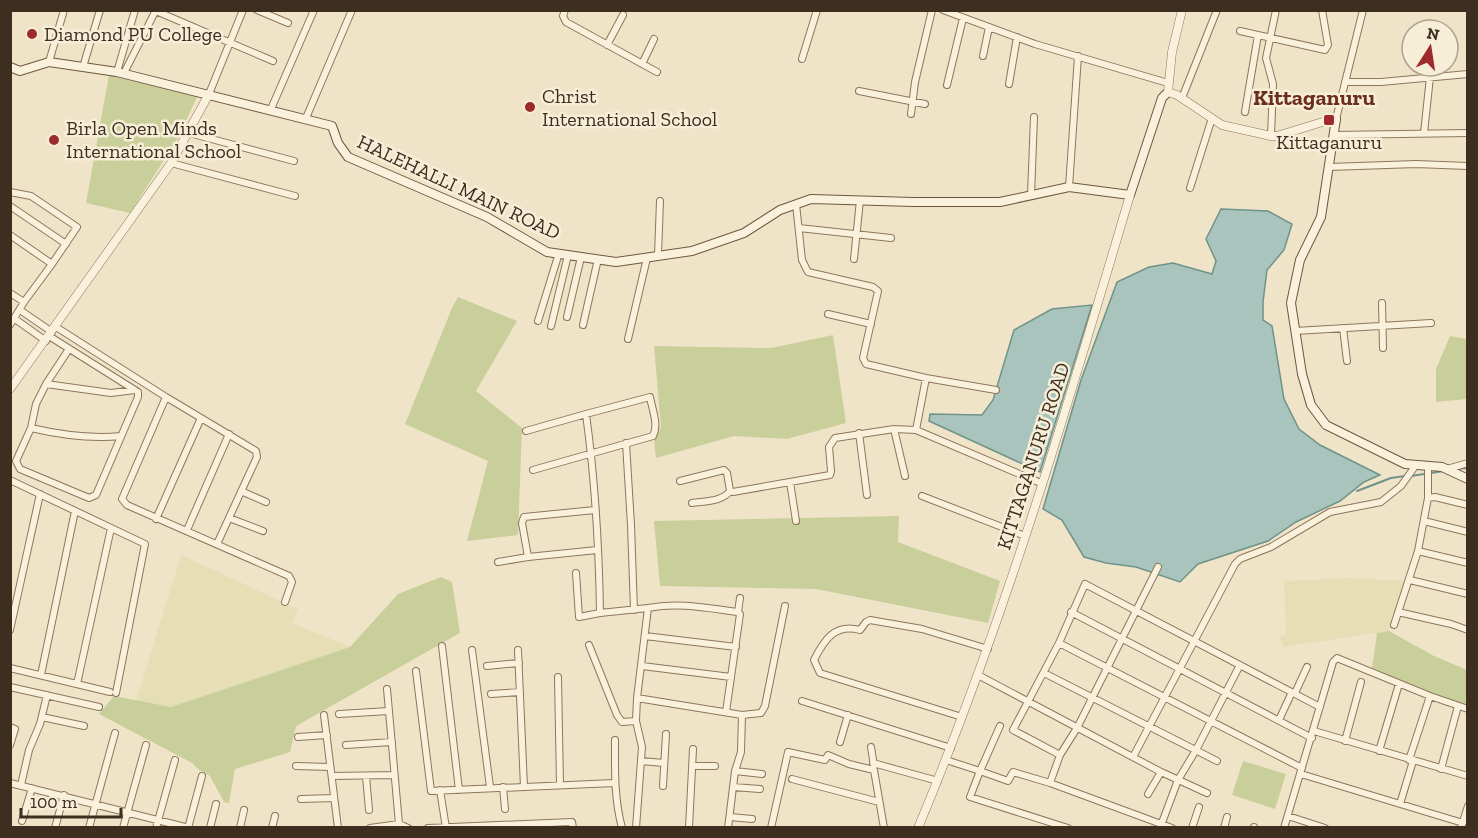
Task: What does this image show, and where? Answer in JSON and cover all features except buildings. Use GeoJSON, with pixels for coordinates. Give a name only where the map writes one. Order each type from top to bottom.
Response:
{"type":"FeatureCollection","features":[{"type":"Feature","properties":{"kind":"main road","name":"HALEHALLI MAIN ROAD"},"geometry":{"type":"LineString","coordinates":[[49,62],[121,73],[272,109],[332,126],[338,143],[348,157],[488,217],[547,252],[598,260],[616,262],[692,251],[744,233],[780,210],[811,199],[1000,202],[1069,187],[1130,195]]}},
{"type":"Feature","properties":{"kind":"main road"},"geometry":{"type":"LineString","coordinates":[[10,67],[20,71],[49,62]]}},
{"type":"Feature","properties":{"kind":"main road","name":"KITTAGANURU ROAD"},"geometry":{"type":"LineString","coordinates":[[1130,195],[1162,98],[1168,87]]}},
{"type":"Feature","properties":{"kind":"main road"},"geometry":{"type":"LineString","coordinates":[[1336,119],[1321,217],[1300,260],[1291,303],[1302,374],[1311,405],[1326,425],[1405,464],[1447,469],[1467,479]]}},
{"type":"Feature","properties":{"kind":"street"},"geometry":{"type":"LineString","coordinates":[[49,62],[64,10]]}},
{"type":"Feature","properties":{"kind":"street"},"geometry":{"type":"LineString","coordinates":[[83,67],[100,10]]}},
{"type":"Feature","properties":{"kind":"street"},"geometry":{"type":"LineString","coordinates":[[121,73],[135,10]]}},
{"type":"Feature","properties":{"kind":"street"},"geometry":{"type":"LineString","coordinates":[[10,389],[171,163],[209,94],[243,10]]}},
{"type":"Feature","properties":{"kind":"street"},"geometry":{"type":"LineString","coordinates":[[257,10],[288,23]]}},
{"type":"Feature","properties":{"kind":"street"},"geometry":{"type":"LineString","coordinates":[[272,109],[315,10]]}},
{"type":"Feature","properties":{"kind":"street"},"geometry":{"type":"LineString","coordinates":[[306,118],[352,10]]}},
{"type":"Feature","properties":{"kind":"street"},"geometry":{"type":"LineString","coordinates":[[565,10],[563,16],[566,22],[657,72]]}},
{"type":"Feature","properties":{"kind":"street"},"geometry":{"type":"LineString","coordinates":[[802,59],[817,10]]}},
{"type":"Feature","properties":{"kind":"street"},"geometry":{"type":"LineString","coordinates":[[911,114],[915,82],[932,10]]}},
{"type":"Feature","properties":{"kind":"street"},"geometry":{"type":"LineString","coordinates":[[943,10],[1168,87],[1221,125],[1271,136],[1336,119],[1363,10]]}},
{"type":"Feature","properties":{"kind":"street"},"geometry":{"type":"LineString","coordinates":[[1168,87],[1172,52],[1182,10]]}},
{"type":"Feature","properties":{"kind":"street"},"geometry":{"type":"LineString","coordinates":[[1182,98],[1217,10]]}},
{"type":"Feature","properties":{"kind":"street"},"geometry":{"type":"LineString","coordinates":[[1271,136],[1273,84],[1266,58],[1276,10]]}},
{"type":"Feature","properties":{"kind":"street"},"geometry":{"type":"LineString","coordinates":[[1240,31],[1327,50],[1322,10]]}},
{"type":"Feature","properties":{"kind":"street"},"geometry":{"type":"LineString","coordinates":[[121,73],[156,11],[273,61]]}},
{"type":"Feature","properties":{"kind":"street"},"geometry":{"type":"LineString","coordinates":[[608,45],[623,15]]}},
{"type":"Feature","properties":{"kind":"street"},"geometry":{"type":"LineString","coordinates":[[947,85],[963,18]]}},
{"type":"Feature","properties":{"kind":"street"},"geometry":{"type":"LineString","coordinates":[[983,56],[989,27]]}},
{"type":"Feature","properties":{"kind":"street"},"geometry":{"type":"LineString","coordinates":[[1245,112],[1257,35]]}},
{"type":"Feature","properties":{"kind":"street"},"geometry":{"type":"LineString","coordinates":[[1009,84],[1017,37]]}},
{"type":"Feature","properties":{"kind":"street"},"geometry":{"type":"LineString","coordinates":[[642,64],[654,39]]}},
{"type":"Feature","properties":{"kind":"street"},"geometry":{"type":"LineString","coordinates":[[1069,187],[1078,56]]}},
{"type":"Feature","properties":{"kind":"street"},"geometry":{"type":"LineString","coordinates":[[1345,82],[1381,82],[1420,78]]}},
{"type":"Feature","properties":{"kind":"street"},"geometry":{"type":"LineString","coordinates":[[1424,133],[1430,78]]}},
{"type":"Feature","properties":{"kind":"street"},"geometry":{"type":"LineString","coordinates":[[859,91],[925,104]]}},
{"type":"Feature","properties":{"kind":"street"},"geometry":{"type":"LineString","coordinates":[[1031,195],[1034,117]]}},
{"type":"Feature","properties":{"kind":"street"},"geometry":{"type":"LineString","coordinates":[[1190,188],[1212,118]]}},
{"type":"Feature","properties":{"kind":"street"},"geometry":{"type":"LineString","coordinates":[[189,133],[294,161]]}},
{"type":"Feature","properties":{"kind":"street"},"geometry":{"type":"LineString","coordinates":[[1334,135],[1392,136],[1467,133]]}},
{"type":"Feature","properties":{"kind":"street"},"geometry":{"type":"LineString","coordinates":[[171,163],[294,196]]}},
{"type":"Feature","properties":{"kind":"street"},"geometry":{"type":"LineString","coordinates":[[1329,167],[1416,164],[1467,166]]}},
{"type":"Feature","properties":{"kind":"street"},"geometry":{"type":"LineString","coordinates":[[10,192],[31,196],[76,227],[12,323],[50,334],[166,397],[256,451],[257,458],[217,544]]}},
{"type":"Feature","properties":{"kind":"street","name":"KITTAGANURU ROAD"},"geometry":{"type":"LineString","coordinates":[[918,828],[988,649],[1043,484],[1130,195]]}},
{"type":"Feature","properties":{"kind":"street"},"geometry":{"type":"LineString","coordinates":[[854,259],[860,200]]}},
{"type":"Feature","properties":{"kind":"street"},"geometry":{"type":"LineString","coordinates":[[658,255],[660,201]]}},
{"type":"Feature","properties":{"kind":"street"},"geometry":{"type":"LineString","coordinates":[[796,204],[802,260],[808,272],[876,289],[878,295],[863,358],[866,364],[926,378],[996,390]]}},
{"type":"Feature","properties":{"kind":"street"},"geometry":{"type":"LineString","coordinates":[[10,206],[66,244]]}},
{"type":"Feature","properties":{"kind":"street"},"geometry":{"type":"LineString","coordinates":[[799,228],[891,238]]}},
{"type":"Feature","properties":{"kind":"street"},"geometry":{"type":"LineString","coordinates":[[10,236],[52,264]]}},
{"type":"Feature","properties":{"kind":"street"},"geometry":{"type":"LineString","coordinates":[[538,321],[564,254]]}},
{"type":"Feature","properties":{"kind":"street"},"geometry":{"type":"LineString","coordinates":[[551,326],[564,254]]}},
{"type":"Feature","properties":{"kind":"street"},"geometry":{"type":"LineString","coordinates":[[567,317],[581,257]]}},
{"type":"Feature","properties":{"kind":"street"},"geometry":{"type":"LineString","coordinates":[[628,339],[647,258]]}},
{"type":"Feature","properties":{"kind":"street"},"geometry":{"type":"LineString","coordinates":[[583,325],[598,260]]}},
{"type":"Feature","properties":{"kind":"street"},"geometry":{"type":"LineString","coordinates":[[10,292],[24,302]]}},
{"type":"Feature","properties":{"kind":"street"},"geometry":{"type":"LineString","coordinates":[[1382,303],[1383,348]]}},
{"type":"Feature","properties":{"kind":"street"},"geometry":{"type":"LineString","coordinates":[[20,310],[69,349],[136,390],[138,397],[93,498],[88,498],[20,469],[16,461],[31,428],[36,404],[69,349]]}},
{"type":"Feature","properties":{"kind":"street"},"geometry":{"type":"LineString","coordinates":[[828,314],[871,324]]}},
{"type":"Feature","properties":{"kind":"street"},"geometry":{"type":"LineString","coordinates":[[1295,331],[1431,323]]}},
{"type":"Feature","properties":{"kind":"street"},"geometry":{"type":"LineString","coordinates":[[1344,328],[1347,361]]}},
{"type":"Feature","properties":{"kind":"street"},"geometry":{"type":"LineString","coordinates":[[916,430],[926,378]]}},
{"type":"Feature","properties":{"kind":"street"},"geometry":{"type":"LineString","coordinates":[[46,384],[111,393],[136,390]]}},
{"type":"Feature","properties":{"kind":"street"},"geometry":{"type":"LineString","coordinates":[[166,397],[122,499],[127,505],[156,519],[187,530],[291,578],[292,582],[285,602]]}},
{"type":"Feature","properties":{"kind":"street"},"geometry":{"type":"LineString","coordinates":[[526,431],[650,397],[656,432],[653,436],[533,470]]}},
{"type":"Feature","properties":{"kind":"street"},"geometry":{"type":"LineString","coordinates":[[586,414],[595,481],[600,613]]}},
{"type":"Feature","properties":{"kind":"street"},"geometry":{"type":"LineString","coordinates":[[156,519],[201,418]]}},
{"type":"Feature","properties":{"kind":"street"},"geometry":{"type":"LineString","coordinates":[[31,428],[55,434],[97,439],[121,436]]}},
{"type":"Feature","properties":{"kind":"street"},"geometry":{"type":"LineString","coordinates":[[692,502],[720,498],[730,491],[830,475],[830,444],[836,438],[859,433],[910,428],[1043,484]]}},
{"type":"Feature","properties":{"kind":"street"},"geometry":{"type":"LineString","coordinates":[[894,429],[905,476]]}},
{"type":"Feature","properties":{"kind":"street"},"geometry":{"type":"LineString","coordinates":[[859,433],[867,495]]}},
{"type":"Feature","properties":{"kind":"street"},"geometry":{"type":"LineString","coordinates":[[187,530],[229,434]]}},
{"type":"Feature","properties":{"kind":"street"},"geometry":{"type":"LineString","coordinates":[[626,443],[634,610]]}},
{"type":"Feature","properties":{"kind":"street"},"geometry":{"type":"LineString","coordinates":[[1447,469],[1467,463]]}},
{"type":"Feature","properties":{"kind":"street"},"geometry":{"type":"LineString","coordinates":[[1133,757],[1235,564],[1240,559],[1271,547],[1330,512],[1381,502],[1401,486],[1416,465]]}},
{"type":"Feature","properties":{"kind":"street"},"geometry":{"type":"LineString","coordinates":[[1394,625],[1418,551],[1428,498],[1426,487],[1428,465]]}},
{"type":"Feature","properties":{"kind":"street"},"geometry":{"type":"LineString","coordinates":[[680,481],[724,470],[727,473],[730,491]]}},
{"type":"Feature","properties":{"kind":"street"},"geometry":{"type":"LineString","coordinates":[[10,480],[146,546],[113,692],[10,668]]}},
{"type":"Feature","properties":{"kind":"street"},"geometry":{"type":"LineString","coordinates":[[790,482],[796,520]]}},
{"type":"Feature","properties":{"kind":"street"},"geometry":{"type":"LineString","coordinates":[[241,491],[266,502]]}},
{"type":"Feature","properties":{"kind":"street"},"geometry":{"type":"LineString","coordinates":[[10,630],[39,494]]}},
{"type":"Feature","properties":{"kind":"street"},"geometry":{"type":"LineString","coordinates":[[922,496],[1025,536]]}},
{"type":"Feature","properties":{"kind":"street"},"geometry":{"type":"LineString","coordinates":[[1428,498],[1435,497],[1467,505]]}},
{"type":"Feature","properties":{"kind":"street"},"geometry":{"type":"LineString","coordinates":[[528,557],[522,523],[524,517],[595,510]]}},
{"type":"Feature","properties":{"kind":"street"},"geometry":{"type":"LineString","coordinates":[[41,675],[75,511]]}},
{"type":"Feature","properties":{"kind":"street"},"geometry":{"type":"LineString","coordinates":[[229,518],[263,531]]}},
{"type":"Feature","properties":{"kind":"street"},"geometry":{"type":"LineString","coordinates":[[1424,521],[1467,532]]}},
{"type":"Feature","properties":{"kind":"street"},"geometry":{"type":"LineString","coordinates":[[77,684],[111,528]]}},
{"type":"Feature","properties":{"kind":"street"},"geometry":{"type":"LineString","coordinates":[[498,562],[597,550]]}},
{"type":"Feature","properties":{"kind":"street"},"geometry":{"type":"LineString","coordinates":[[1418,551],[1467,563]]}},
{"type":"Feature","properties":{"kind":"street"},"geometry":{"type":"LineString","coordinates":[[1050,783],[1060,755],[1077,728],[1158,567]]}},
{"type":"Feature","properties":{"kind":"street"},"geometry":{"type":"LineString","coordinates":[[576,573],[579,617],[668,604],[738,612]]}},
{"type":"Feature","properties":{"kind":"street"},"geometry":{"type":"LineString","coordinates":[[1410,580],[1467,594]]}},
{"type":"Feature","properties":{"kind":"street"},"geometry":{"type":"LineString","coordinates":[[1060,755],[1014,730],[1059,643],[1085,584],[1320,706]]}},
{"type":"Feature","properties":{"kind":"street"},"geometry":{"type":"LineString","coordinates":[[726,712],[740,618],[738,612],[740,598]]}},
{"type":"Feature","properties":{"kind":"street"},"geometry":{"type":"LineString","coordinates":[[637,698],[742,715],[761,713],[765,706],[785,606]]}},
{"type":"Feature","properties":{"kind":"street"},"geometry":{"type":"LineString","coordinates":[[636,828],[642,738],[636,721],[637,698],[648,608]]}},
{"type":"Feature","properties":{"kind":"street"},"geometry":{"type":"LineString","coordinates":[[1071,612],[1279,720],[1313,734],[1467,776]]}},
{"type":"Feature","properties":{"kind":"street"},"geometry":{"type":"LineString","coordinates":[[1398,612],[1467,630]]}},
{"type":"Feature","properties":{"kind":"street"},"geometry":{"type":"LineString","coordinates":[[962,717],[820,673],[814,660],[821,645],[838,630],[850,627],[860,630],[870,620],[922,629],[988,649]]}},
{"type":"Feature","properties":{"kind":"street"},"geometry":{"type":"LineString","coordinates":[[645,636],[736,647]]}},
{"type":"Feature","properties":{"kind":"street"},"geometry":{"type":"LineString","coordinates":[[1059,643],[1165,696],[1302,771],[1462,825],[1467,806]]}},
{"type":"Feature","properties":{"kind":"street"},"geometry":{"type":"LineString","coordinates":[[589,645],[617,715],[622,722],[636,721]]}},
{"type":"Feature","properties":{"kind":"street"},"geometry":{"type":"LineString","coordinates":[[442,646],[459,790]]}},
{"type":"Feature","properties":{"kind":"street"},"geometry":{"type":"LineString","coordinates":[[472,650],[490,788]]}},
{"type":"Feature","properties":{"kind":"street"},"geometry":{"type":"LineString","coordinates":[[518,650],[524,787]]}},
{"type":"Feature","properties":{"kind":"street"},"geometry":{"type":"LineString","coordinates":[[1284,828],[1336,658],[1467,709]]}},
{"type":"Feature","properties":{"kind":"street"},"geometry":{"type":"LineString","coordinates":[[488,666],[519,663]]}},
{"type":"Feature","properties":{"kind":"street"},"geometry":{"type":"LineString","coordinates":[[1160,826],[1178,780],[1240,664]]}},
{"type":"Feature","properties":{"kind":"street"},"geometry":{"type":"LineString","coordinates":[[642,666],[731,677]]}},
{"type":"Feature","properties":{"kind":"street"},"geometry":{"type":"LineString","coordinates":[[1279,720],[1307,667]]}},
{"type":"Feature","properties":{"kind":"street"},"geometry":{"type":"LineString","coordinates":[[416,671],[431,791],[614,783]]}},
{"type":"Feature","properties":{"kind":"street"},"geometry":{"type":"LineString","coordinates":[[1044,672],[1217,761]]}},
{"type":"Feature","properties":{"kind":"street"},"geometry":{"type":"LineString","coordinates":[[978,675],[1161,772],[1207,793]]}},
{"type":"Feature","properties":{"kind":"street"},"geometry":{"type":"LineString","coordinates":[[558,677],[560,785]]}},
{"type":"Feature","properties":{"kind":"street"},"geometry":{"type":"LineString","coordinates":[[1345,741],[1361,682]]}},
{"type":"Feature","properties":{"kind":"street"},"geometry":{"type":"LineString","coordinates":[[1379,751],[1399,684]]}},
{"type":"Feature","properties":{"kind":"street"},"geometry":{"type":"LineString","coordinates":[[10,687],[99,707]]}},
{"type":"Feature","properties":{"kind":"street"},"geometry":{"type":"LineString","coordinates":[[387,689],[399,824]]}},
{"type":"Feature","properties":{"kind":"street"},"geometry":{"type":"LineString","coordinates":[[492,694],[520,692]]}},
{"type":"Feature","properties":{"kind":"street"},"geometry":{"type":"LineString","coordinates":[[21,785],[29,750],[42,717],[47,695]]}},
{"type":"Feature","properties":{"kind":"street"},"geometry":{"type":"LineString","coordinates":[[1400,804],[1430,696]]}},
{"type":"Feature","properties":{"kind":"street"},"geometry":{"type":"LineString","coordinates":[[802,700],[951,748]]}},
{"type":"Feature","properties":{"kind":"street"},"geometry":{"type":"LineString","coordinates":[[1441,769],[1458,706]]}},
{"type":"Feature","properties":{"kind":"street"},"geometry":{"type":"LineString","coordinates":[[339,714],[389,711]]}},
{"type":"Feature","properties":{"kind":"street"},"geometry":{"type":"LineString","coordinates":[[324,715],[338,828]]}},
{"type":"Feature","properties":{"kind":"street"},"geometry":{"type":"LineString","coordinates":[[728,828],[735,771],[741,752],[742,715]]}},
{"type":"Feature","properties":{"kind":"street"},"geometry":{"type":"LineString","coordinates":[[840,742],[848,715]]}},
{"type":"Feature","properties":{"kind":"street"},"geometry":{"type":"LineString","coordinates":[[42,717],[84,726]]}},
{"type":"Feature","properties":{"kind":"street"},"geometry":{"type":"LineString","coordinates":[[1000,726],[970,797],[1068,828]]}},
{"type":"Feature","properties":{"kind":"street"},"geometry":{"type":"LineString","coordinates":[[10,727],[15,729],[10,745]]}},
{"type":"Feature","properties":{"kind":"street"},"geometry":{"type":"LineString","coordinates":[[89,828],[115,733]]}},
{"type":"Feature","properties":{"kind":"street"},"geometry":{"type":"LineString","coordinates":[[663,786],[666,734]]}},
{"type":"Feature","properties":{"kind":"street"},"geometry":{"type":"LineString","coordinates":[[298,737],[327,735]]}},
{"type":"Feature","properties":{"kind":"street"},"geometry":{"type":"LineString","coordinates":[[615,740],[614,783],[622,828]]}},
{"type":"Feature","properties":{"kind":"street"},"geometry":{"type":"LineString","coordinates":[[346,745],[392,742]]}},
{"type":"Feature","properties":{"kind":"street"},"geometry":{"type":"LineString","coordinates":[[123,828],[146,746]]}},
{"type":"Feature","properties":{"kind":"street"},"geometry":{"type":"LineString","coordinates":[[871,747],[884,828]]}},
{"type":"Feature","properties":{"kind":"street"},"geometry":{"type":"LineString","coordinates":[[688,828],[693,749]]}},
{"type":"Feature","properties":{"kind":"street"},"geometry":{"type":"LineString","coordinates":[[771,828],[788,752],[825,760],[828,755],[849,764],[874,766],[938,781]]}},
{"type":"Feature","properties":{"kind":"street"},"geometry":{"type":"LineString","coordinates":[[156,828],[175,760]]}},
{"type":"Feature","properties":{"kind":"street"},"geometry":{"type":"LineString","coordinates":[[946,760],[1008,781],[1013,772],[1050,783],[1160,826],[1172,828]]}},
{"type":"Feature","properties":{"kind":"street"},"geometry":{"type":"LineString","coordinates":[[641,761],[664,763]]}},
{"type":"Feature","properties":{"kind":"street"},"geometry":{"type":"LineString","coordinates":[[296,766],[330,767]]}},
{"type":"Feature","properties":{"kind":"street"},"geometry":{"type":"LineString","coordinates":[[693,766],[715,766]]}},
{"type":"Feature","properties":{"kind":"street"},"geometry":{"type":"LineString","coordinates":[[735,771],[762,774]]}},
{"type":"Feature","properties":{"kind":"street"},"geometry":{"type":"LineString","coordinates":[[1148,794],[1161,772]]}},
{"type":"Feature","properties":{"kind":"street"},"geometry":{"type":"LineString","coordinates":[[332,777],[394,775]]}},
{"type":"Feature","properties":{"kind":"street"},"geometry":{"type":"LineString","coordinates":[[10,783],[189,828],[202,776]]}},
{"type":"Feature","properties":{"kind":"street"},"geometry":{"type":"LineString","coordinates":[[366,776],[369,810]]}},
{"type":"Feature","properties":{"kind":"street"},"geometry":{"type":"LineString","coordinates":[[792,779],[879,802]]}},
{"type":"Feature","properties":{"kind":"street"},"geometry":{"type":"LineString","coordinates":[[733,786],[760,789]]}},
{"type":"Feature","properties":{"kind":"street"},"geometry":{"type":"LineString","coordinates":[[503,787],[505,809]]}},
{"type":"Feature","properties":{"kind":"street"},"geometry":{"type":"LineString","coordinates":[[22,821],[32,788]]}},
{"type":"Feature","properties":{"kind":"street"},"geometry":{"type":"LineString","coordinates":[[440,790],[446,827]]}},
{"type":"Feature","properties":{"kind":"street"},"geometry":{"type":"LineString","coordinates":[[55,828],[64,795]]}},
{"type":"Feature","properties":{"kind":"street"},"geometry":{"type":"LineString","coordinates":[[301,799],[334,798]]}},
{"type":"Feature","properties":{"kind":"street"},"geometry":{"type":"LineString","coordinates":[[210,828],[216,804]]}},
{"type":"Feature","properties":{"kind":"street"},"geometry":{"type":"LineString","coordinates":[[1192,828],[1198,807]]}},
{"type":"Feature","properties":{"kind":"street"},"geometry":{"type":"LineString","coordinates":[[240,828],[244,810]]}},
{"type":"Feature","properties":{"kind":"street"},"geometry":{"type":"LineString","coordinates":[[272,828],[275,816]]}},
{"type":"Feature","properties":{"kind":"street"},"geometry":{"type":"LineString","coordinates":[[1287,816],[1325,828]]}},
{"type":"Feature","properties":{"kind":"street"},"geometry":{"type":"LineString","coordinates":[[730,817],[752,819]]}},
{"type":"Feature","properties":{"kind":"street"},"geometry":{"type":"LineString","coordinates":[[1224,828],[1227,817]]}},
{"type":"Feature","properties":{"kind":"street"},"geometry":{"type":"LineString","coordinates":[[428,828],[572,822],[573,828]]}},
{"type":"Feature","properties":{"kind":"street"},"geometry":{"type":"LineString","coordinates":[[370,828],[399,824],[408,828]]}},
{"type":"Feature","properties":{"kind":"shaded area"},"geometry":{"type":"Polygon","coordinates":[[[181,555],[298,609],[292,623],[350,647],[171,707],[136,701],[181,555]]]}},
{"type":"Feature","properties":{"kind":"shaded area"},"geometry":{"type":"Polygon","coordinates":[[[1349,578],[1405,581],[1389,631],[1283,647],[1280,636],[1286,635],[1284,581],[1349,578]]]}},
{"type":"Feature","properties":{"kind":"green space"},"geometry":{"type":"Polygon","coordinates":[[[109,75],[198,95],[178,138],[130,213],[86,203],[109,75]]]}},
{"type":"Feature","properties":{"kind":"green space"},"geometry":{"type":"Polygon","coordinates":[[[458,297],[517,321],[476,391],[522,428],[518,535],[467,541],[488,461],[405,424],[458,297]]]}},
{"type":"Feature","properties":{"kind":"green space"},"geometry":{"type":"Polygon","coordinates":[[[833,335],[846,423],[787,439],[734,436],[656,458],[654,439],[661,428],[654,346],[771,348],[833,335]]]}},
{"type":"Feature","properties":{"kind":"green space"},"geometry":{"type":"Polygon","coordinates":[[[1450,336],[1467,339],[1467,399],[1436,402],[1436,369],[1450,336]]]}},
{"type":"Feature","properties":{"kind":"green space"},"geometry":{"type":"Polygon","coordinates":[[[899,516],[898,542],[1000,581],[988,623],[816,589],[660,586],[654,521],[899,516]]]}},
{"type":"Feature","properties":{"kind":"green space"},"geometry":{"type":"Polygon","coordinates":[[[441,577],[452,582],[460,633],[296,726],[290,752],[235,769],[229,803],[224,802],[210,776],[192,763],[99,714],[114,696],[171,707],[350,647],[398,594],[441,577]]]}},
{"type":"Feature","properties":{"kind":"green space"},"geometry":{"type":"Polygon","coordinates":[[[1389,631],[1434,656],[1467,670],[1467,706],[1438,697],[1372,668],[1377,633],[1389,631]]]}},
{"type":"Feature","properties":{"kind":"green space"},"geometry":{"type":"Polygon","coordinates":[[[1243,761],[1286,774],[1275,809],[1232,795],[1243,761]]]}},
{"type":"Feature","properties":{"kind":"water"},"geometry":{"type":"Polygon","coordinates":[[[1221,209],[1268,211],[1292,224],[1284,250],[1267,270],[1263,302],[1263,320],[1272,326],[1284,399],[1299,429],[1320,445],[1380,475],[1364,482],[1340,501],[1296,522],[1268,541],[1198,564],[1180,582],[1136,567],[1084,557],[1062,520],[1043,509],[1081,380],[1117,282],[1149,267],[1173,263],[1212,274],[1216,261],[1206,239],[1221,209]]]}},
{"type":"Feature","properties":{"kind":"water"},"geometry":{"type":"Polygon","coordinates":[[[1092,305],[1040,472],[929,421],[930,414],[982,415],[993,400],[1014,330],[1052,309],[1092,305]]]}},
{"type":"Feature","properties":{"kind":"waterway"},"geometry":{"type":"LineString","coordinates":[[1456,469],[1468,468]]}},
{"type":"Feature","properties":{"kind":"waterway"},"geometry":{"type":"LineString","coordinates":[[1411,476],[1444,471]]}},
{"type":"Feature","properties":{"kind":"waterway"},"geometry":{"type":"LineString","coordinates":[[1357,491],[1391,478],[1405,476]]}},
{"type":"Feature","properties":{"kind":"place","name":"Diamond PU College"},"geometry":{"type":"Point","coordinates":[32,34]}},
{"type":"Feature","properties":{"kind":"place","name":"Christ International School"},"geometry":{"type":"Point","coordinates":[530,107]}},
{"type":"Feature","properties":{"kind":"place","name":"Kittaganuru"},"geometry":{"type":"Point","coordinates":[1329,120]}},
{"type":"Feature","properties":{"kind":"place","name":"Birla Open Minds International School"},"geometry":{"type":"Point","coordinates":[54,140]}},
{"type":"Feature","properties":{"kind":"district","name":"Kittaganuru"},"geometry":{"type":"Point","coordinates":[1314,97]}}]}
